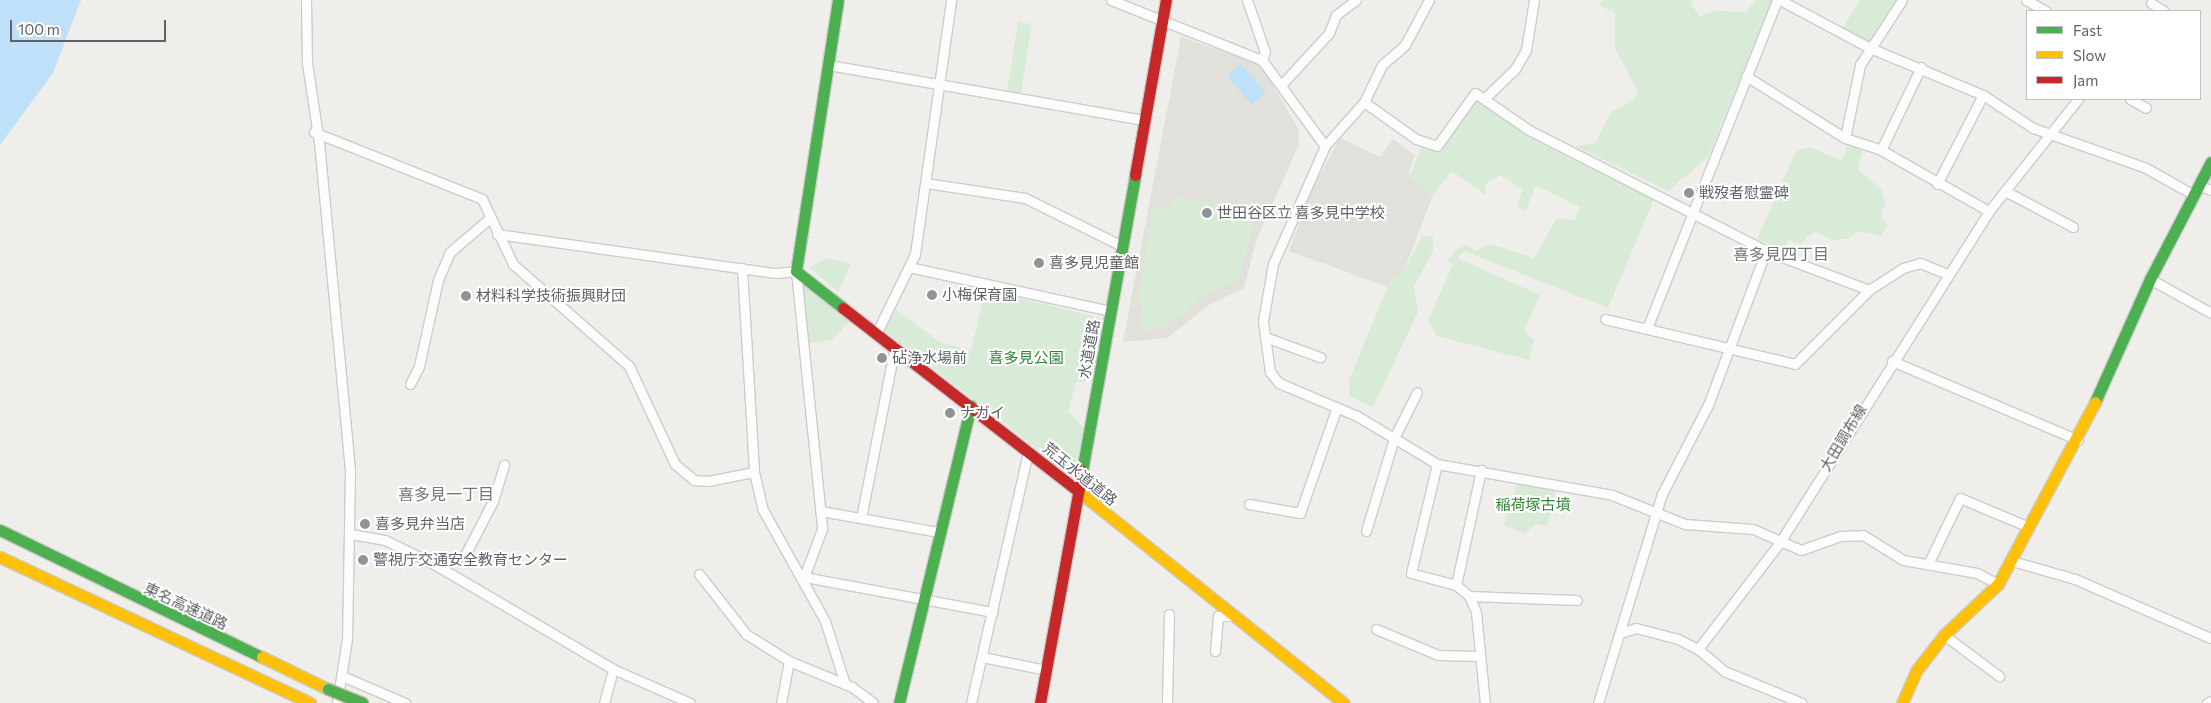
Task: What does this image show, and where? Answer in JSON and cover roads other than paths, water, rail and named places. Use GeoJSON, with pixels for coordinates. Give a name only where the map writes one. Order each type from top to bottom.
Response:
{"type":"FeatureCollection","features":[{"type":"Feature","properties":{"kind":"main road"},"geometry":{"type":"LineString","coordinates":[[796,271],[838,0]]}},
{"type":"Feature","properties":{"kind":"main road","name":"水道道路"},"geometry":{"type":"LineString","coordinates":[[1040,703],[1166,0]]}},
{"type":"Feature","properties":{"kind":"main road"},"geometry":{"type":"LineString","coordinates":[[1902,703],[1916,672],[1944,635],[1998,584],[2012,561],[2078,440],[2150,279],[2202,191],[2211,162]]}},
{"type":"Feature","properties":{"kind":"main road","name":"荒玉水道道路"},"geometry":{"type":"LineString","coordinates":[[796,271],[895,346],[1344,703]]}},
{"type":"Feature","properties":{"kind":"main road"},"geometry":{"type":"LineString","coordinates":[[899,703],[970,406]]}},
{"type":"Feature","properties":{"kind":"main road","name":"東名高速道路"},"geometry":{"type":"LineString","coordinates":[[0,530],[362,703]]}},
{"type":"Feature","properties":{"kind":"main road"},"geometry":{"type":"LineString","coordinates":[[0,557],[310,703]]}},
{"type":"Feature","properties":{"kind":"street"},"geometry":{"type":"LineString","coordinates":[[306,0],[314,132],[319,142],[350,471],[351,534],[342,676],[337,703]]}},
{"type":"Feature","properties":{"kind":"street"},"geometry":{"type":"LineString","coordinates":[[877,332],[909,267],[926,184],[938,83],[951,0]]}},
{"type":"Feature","properties":{"kind":"street"},"geometry":{"type":"LineString","coordinates":[[1111,0],[1163,19],[1262,60],[1282,84],[1325,146]]}},
{"type":"Feature","properties":{"kind":"street"},"geometry":{"type":"LineString","coordinates":[[1248,0],[1265,52],[1262,60]]}},
{"type":"Feature","properties":{"kind":"street"},"geometry":{"type":"LineString","coordinates":[[1282,84],[1329,33],[1336,16],[1356,0]]}},
{"type":"Feature","properties":{"kind":"street"},"geometry":{"type":"LineString","coordinates":[[1484,99],[1515,69],[1526,50],[1534,0]]}},
{"type":"Feature","properties":{"kind":"street"},"geometry":{"type":"LineString","coordinates":[[1648,326],[1746,76],[1778,0],[1870,48],[1921,67],[1983,95],[2033,128],[2052,132],[2202,191]]}},
{"type":"Feature","properties":{"kind":"street"},"geometry":{"type":"LineString","coordinates":[[1845,138],[1860,65],[1902,0]]}},
{"type":"Feature","properties":{"kind":"street"},"geometry":{"type":"LineString","coordinates":[[2026,0],[2044,10]]}},
{"type":"Feature","properties":{"kind":"street"},"geometry":{"type":"LineString","coordinates":[[1425,2],[1405,45],[1382,65],[1364,102],[1325,146],[1273,264],[1265,296],[1265,337],[1270,372],[1279,384],[1337,407],[1437,464],[1481,470],[1612,495],[1685,524],[1754,529],[1780,542],[1808,549],[1840,536],[1863,535],[1903,560],[1977,573],[1998,584]]}},
{"type":"Feature","properties":{"kind":"street"},"geometry":{"type":"LineString","coordinates":[[2150,5],[2162,10]]}},
{"type":"Feature","properties":{"kind":"street"},"geometry":{"type":"LineString","coordinates":[[829,65],[1145,120]]}},
{"type":"Feature","properties":{"kind":"street"},"geometry":{"type":"LineString","coordinates":[[1881,150],[1921,67]]}},
{"type":"Feature","properties":{"kind":"street"},"geometry":{"type":"LineString","coordinates":[[1746,76],[1845,138],[1881,150],[1937,184],[1989,211]]}},
{"type":"Feature","properties":{"kind":"street"},"geometry":{"type":"LineString","coordinates":[[1364,102],[1416,139],[1437,146],[1474,93],[1529,130],[1694,212],[1766,251],[1869,290]]}},
{"type":"Feature","properties":{"kind":"street"},"geometry":{"type":"LineString","coordinates":[[1937,184],[1983,95]]}},
{"type":"Feature","properties":{"kind":"street","name":"大田調布線"},"geometry":{"type":"LineString","coordinates":[[1698,649],[1780,542],[1892,361],[1989,211],[2077,100]]}},
{"type":"Feature","properties":{"kind":"street"},"geometry":{"type":"LineString","coordinates":[[2132,100],[2146,108]]}},
{"type":"Feature","properties":{"kind":"street"},"geometry":{"type":"LineString","coordinates":[[314,132],[482,198],[497,234],[513,264],[629,366],[675,464],[684,473],[708,481],[754,472]]}},
{"type":"Feature","properties":{"kind":"street"},"geometry":{"type":"LineString","coordinates":[[926,184],[1024,198],[1122,246]]}},
{"type":"Feature","properties":{"kind":"street"},"geometry":{"type":"LineString","coordinates":[[2005,191],[2072,226]]}},
{"type":"Feature","properties":{"kind":"street"},"geometry":{"type":"LineString","coordinates":[[410,384],[419,366],[438,280],[450,252],[490,218]]}},
{"type":"Feature","properties":{"kind":"street"},"geometry":{"type":"LineString","coordinates":[[497,234],[742,268],[796,271],[822,529],[804,577]]}},
{"type":"Feature","properties":{"kind":"street"},"geometry":{"type":"LineString","coordinates":[[1598,703],[1603,676],[1620,633],[1656,512],[1708,404],[1766,251]]}},
{"type":"Feature","properties":{"kind":"street"},"geometry":{"type":"LineString","coordinates":[[1605,319],[1648,326],[1728,351],[1795,364],[1869,290],[1920,262],[1949,275]]}},
{"type":"Feature","properties":{"kind":"street"},"geometry":{"type":"LineString","coordinates":[[909,267],[1111,311]]}},
{"type":"Feature","properties":{"kind":"street"},"geometry":{"type":"LineString","coordinates":[[742,268],[754,472],[763,510],[779,544],[804,577],[837,651],[846,684]]}},
{"type":"Feature","properties":{"kind":"street"},"geometry":{"type":"LineString","coordinates":[[2150,279],[2211,313]]}},
{"type":"Feature","properties":{"kind":"street"},"geometry":{"type":"LineString","coordinates":[[1265,337],[1320,357]]}},
{"type":"Feature","properties":{"kind":"street"},"geometry":{"type":"LineString","coordinates":[[861,518],[895,346]]}},
{"type":"Feature","properties":{"kind":"street"},"geometry":{"type":"LineString","coordinates":[[1892,361],[2078,440]]}},
{"type":"Feature","properties":{"kind":"street"},"geometry":{"type":"LineString","coordinates":[[1366,531],[1394,438],[1417,392]]}},
{"type":"Feature","properties":{"kind":"street"},"geometry":{"type":"LineString","coordinates":[[1249,504],[1300,513],[1337,407]]}},
{"type":"Feature","properties":{"kind":"street"},"geometry":{"type":"LineString","coordinates":[[971,703],[1028,452]]}},
{"type":"Feature","properties":{"kind":"street"},"geometry":{"type":"LineString","coordinates":[[1437,464],[1411,572],[1456,585],[1469,596],[1476,612],[1485,703]]}},
{"type":"Feature","properties":{"kind":"street"},"geometry":{"type":"LineString","coordinates":[[464,557],[493,500],[504,465]]}},
{"type":"Feature","properties":{"kind":"street"},"geometry":{"type":"LineString","coordinates":[[1456,585],[1481,470]]}},
{"type":"Feature","properties":{"kind":"street"},"geometry":{"type":"LineString","coordinates":[[1928,564],[1960,498],[2029,527]]}},
{"type":"Feature","properties":{"kind":"street"},"geometry":{"type":"LineString","coordinates":[[821,511],[939,532]]}},
{"type":"Feature","properties":{"kind":"street"},"geometry":{"type":"LineString","coordinates":[[351,534],[385,540],[434,564],[613,669],[690,703]]}},
{"type":"Feature","properties":{"kind":"street"},"geometry":{"type":"LineString","coordinates":[[2012,561],[2075,579],[2211,638]]}},
{"type":"Feature","properties":{"kind":"street"},"geometry":{"type":"LineString","coordinates":[[699,574],[746,634],[789,661],[846,684],[873,703]]}},
{"type":"Feature","properties":{"kind":"street"},"geometry":{"type":"LineString","coordinates":[[804,577],[993,612]]}},
{"type":"Feature","properties":{"kind":"street"},"geometry":{"type":"LineString","coordinates":[[1469,596],[1578,600]]}},
{"type":"Feature","properties":{"kind":"street"},"geometry":{"type":"LineString","coordinates":[[1167,703],[1169,614]]}},
{"type":"Feature","properties":{"kind":"street"},"geometry":{"type":"LineString","coordinates":[[1215,651],[1218,616],[1236,616]]}},
{"type":"Feature","properties":{"kind":"street"},"geometry":{"type":"LineString","coordinates":[[1620,633],[1636,628],[1698,649],[1724,671],[1802,703]]}},
{"type":"Feature","properties":{"kind":"street"},"geometry":{"type":"LineString","coordinates":[[1376,629],[1438,654],[1480,656]]}},
{"type":"Feature","properties":{"kind":"street"},"geometry":{"type":"LineString","coordinates":[[1944,635],[1998,676]]}},
{"type":"Feature","properties":{"kind":"street"},"geometry":{"type":"LineString","coordinates":[[982,657],[1046,670]]}},
{"type":"Feature","properties":{"kind":"street"},"geometry":{"type":"LineString","coordinates":[[780,703],[789,661]]}},
{"type":"Feature","properties":{"kind":"street"},"geometry":{"type":"LineString","coordinates":[[604,703],[613,669]]}},
{"type":"Feature","properties":{"kind":"street"},"geometry":{"type":"LineString","coordinates":[[342,676],[404,703]]}},
{"type":"Feature","properties":{"kind":"street"},"geometry":{"type":"LineString","coordinates":[[2207,703],[2211,701]]}},
{"type":"Feature","properties":{"kind":"water"},"geometry":{"type":"Polygon","coordinates":[[[0,0],[81,0],[53,73],[0,145],[0,0]]]}},
{"type":"Feature","properties":{"kind":"water"},"geometry":{"type":"Polygon","coordinates":[[[1241,64],[1266,93],[1252,105],[1227,76],[1241,64]]]}},
{"type":"Feature","properties":{"kind":"place","name":"戦歿者慰霊碑"},"geometry":{"type":"Point","coordinates":[1689,193]}},
{"type":"Feature","properties":{"kind":"place","name":"世田谷区立 喜多見中学校"},"geometry":{"type":"Point","coordinates":[1207,213]}},
{"type":"Feature","properties":{"kind":"place","name":"喜多見児童館"},"geometry":{"type":"Point","coordinates":[1039,263]}},
{"type":"Feature","properties":{"kind":"place","name":"小梅保育園"},"geometry":{"type":"Point","coordinates":[932,295]}},
{"type":"Feature","properties":{"kind":"place","name":"材料科学技術振興財団"},"geometry":{"type":"Point","coordinates":[466,296]}},
{"type":"Feature","properties":{"kind":"place","name":"砧浄水場前"},"geometry":{"type":"Point","coordinates":[882,358]}},
{"type":"Feature","properties":{"kind":"place","name":"ナガイ"},"geometry":{"type":"Point","coordinates":[950,413]}},
{"type":"Feature","properties":{"kind":"place","name":"喜多見弁当店"},"geometry":{"type":"Point","coordinates":[365,524]}},
{"type":"Feature","properties":{"kind":"place","name":"警視庁交通安全教育センター"},"geometry":{"type":"Point","coordinates":[363,560]}},
{"type":"Feature","properties":{"kind":"district","name":"喜多見四丁目"},"geometry":{"type":"Point","coordinates":[1781,254]}},
{"type":"Feature","properties":{"kind":"district","name":"喜多見一丁目"},"geometry":{"type":"Point","coordinates":[446,494]}},
{"type":"Feature","properties":{"kind":"park label","name":"喜多見公園"},"geometry":{"type":"Point","coordinates":[1026,358]}},
{"type":"Feature","properties":{"kind":"park label","name":"稲荷塚古墳"},"geometry":{"type":"Point","coordinates":[1533,505]}}]}
